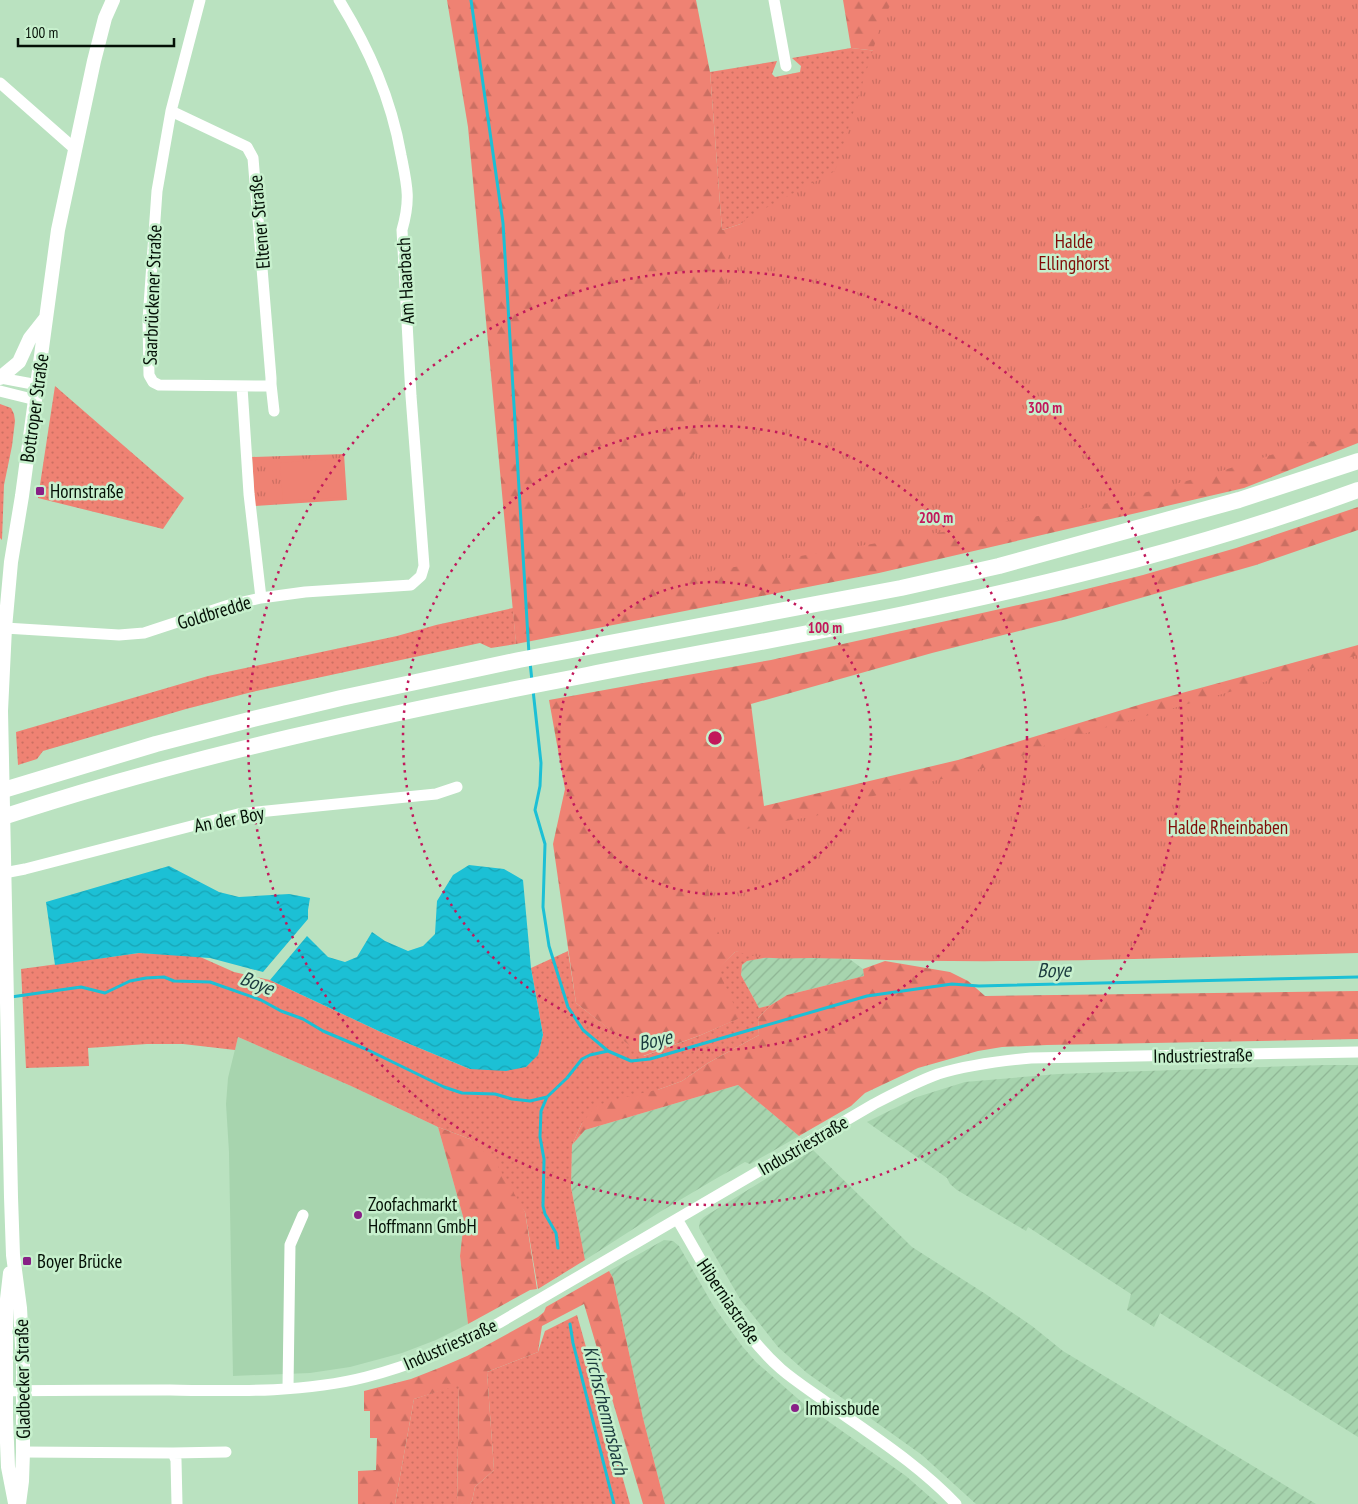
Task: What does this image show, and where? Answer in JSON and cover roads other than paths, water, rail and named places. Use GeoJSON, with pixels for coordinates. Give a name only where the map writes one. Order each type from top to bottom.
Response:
{"type":"FeatureCollection","features":[{"type":"Feature","properties":{"kind":"highway"},"geometry":{"type":"LineString","coordinates":[[0,791],[156,744],[257,718],[518,660],[901,588],[999,566],[1239,500],[1358,461]]}},
{"type":"Feature","properties":{"kind":"highway"},"geometry":{"type":"LineString","coordinates":[[0,818],[164,770],[293,737],[589,674],[818,631],[1010,591],[1167,551],[1244,529],[1358,490]]}},
{"type":"Feature","properties":{"kind":"main road","name":"Bottroper Straße"},"geometry":{"type":"LineString","coordinates":[[2,728],[5,628],[11,562],[36,400],[45,318],[58,230],[94,61],[105,18],[112,0]]}},
{"type":"Feature","properties":{"kind":"main road"},"geometry":{"type":"LineString","coordinates":[[0,378],[18,362],[30,338],[45,318]]}},
{"type":"Feature","properties":{"kind":"main road","name":"Gladbecker Straße"},"geometry":{"type":"LineString","coordinates":[[2,728],[13,1255],[20,1308],[23,1390],[22,1481],[17,1504]]}},
{"type":"Feature","properties":{"kind":"main road","name":"Gladbecker Straße"},"geometry":{"type":"LineString","coordinates":[[13,1255],[6,1308],[3,1391],[8,1467],[17,1504]]}},
{"type":"Feature","properties":{"kind":"street","name":"Saarbrückener Straße"},"geometry":{"type":"LineString","coordinates":[[200,0],[171,111],[157,191],[147,364],[149,375],[153,382],[159,385],[242,387]]}},
{"type":"Feature","properties":{"kind":"street","name":"Am Haarbach"},"geometry":{"type":"LineString","coordinates":[[339,0],[359,32],[380,77],[396,124],[408,192],[408,211],[402,230],[411,396],[424,566],[421,576]]}},
{"type":"Feature","properties":{"kind":"street"},"geometry":{"type":"LineString","coordinates":[[774,0],[786,66]]}},
{"type":"Feature","properties":{"kind":"street"},"geometry":{"type":"LineString","coordinates":[[0,83],[75,149]]}},
{"type":"Feature","properties":{"kind":"street","name":"Eltener Straße"},"geometry":{"type":"LineString","coordinates":[[171,111],[247,147],[253,158],[274,411]]}},
{"type":"Feature","properties":{"kind":"street"},"geometry":{"type":"LineString","coordinates":[[0,378],[38,385]]}},
{"type":"Feature","properties":{"kind":"street"},"geometry":{"type":"LineString","coordinates":[[261,598],[249,494],[242,387],[267,386],[271,384]]}},
{"type":"Feature","properties":{"kind":"street"},"geometry":{"type":"LineString","coordinates":[[0,392],[36,400]]}},
{"type":"Feature","properties":{"kind":"street","name":"Goldbredde"},"geometry":{"type":"LineString","coordinates":[[5,628],[119,635],[144,633],[229,606],[261,598],[305,592],[411,585],[421,576]]}},
{"type":"Feature","properties":{"kind":"street","name":"An der Boy"},"geometry":{"type":"LineString","coordinates":[[4,873],[238,814],[436,794],[457,787]]}},
{"type":"Feature","properties":{"kind":"street","name":"Industriestraße"},"geometry":{"type":"LineString","coordinates":[[3,1391],[234,1391],[288,1388],[365,1377],[406,1366],[450,1348],[499,1323],[852,1116],[898,1091],[937,1075],[982,1063],[1031,1058],[1358,1052]]}},
{"type":"Feature","properties":{"kind":"street"},"geometry":{"type":"LineString","coordinates":[[288,1388],[290,1245],[303,1215]]}},
{"type":"Feature","properties":{"kind":"street","name":"Hiberniastraße"},"geometry":{"type":"LineString","coordinates":[[677,1219],[734,1314],[780,1368],[904,1458],[956,1504]]}},
{"type":"Feature","properties":{"kind":"street"},"geometry":{"type":"LineString","coordinates":[[23,1452],[226,1452]]}},
{"type":"Feature","properties":{"kind":"street"},"geometry":{"type":"LineString","coordinates":[[173,1453],[176,1460],[177,1504]]}},
{"type":"Feature","properties":{"kind":"water"},"geometry":{"type":"Polygon","coordinates":[[[469,865],[504,869],[523,880],[531,968],[543,1035],[538,1055],[526,1067],[506,1071],[470,1069],[383,1033],[270,980],[307,936],[328,957],[345,962],[357,957],[372,932],[385,941],[408,951],[423,946],[435,934],[437,901],[453,875],[469,865]]]}},
{"type":"Feature","properties":{"kind":"water"},"geometry":{"type":"Polygon","coordinates":[[[169,866],[219,892],[239,897],[289,894],[310,898],[308,919],[263,972],[210,958],[139,953],[55,965],[46,902],[169,866]]]}},
{"type":"Feature","properties":{"kind":"waterway"},"geometry":{"type":"LineString","coordinates":[[471,0],[503,223],[529,654]]}},
{"type":"Feature","properties":{"kind":"waterway"},"geometry":{"type":"LineString","coordinates":[[530,662],[532,681]]}},
{"type":"Feature","properties":{"kind":"waterway"},"geometry":{"type":"LineString","coordinates":[[533,690],[541,763],[540,786],[535,810],[545,844],[543,907],[549,946],[568,1007],[583,1030],[608,1051]]}},
{"type":"Feature","properties":{"kind":"waterway","name":"Boye"},"geometry":{"type":"LineString","coordinates":[[11,997],[81,987],[105,993],[130,981],[146,978],[164,977],[174,981],[210,982],[261,1000],[444,1087],[462,1093],[495,1094],[512,1099],[530,1101],[547,1097],[567,1078],[582,1059],[590,1055],[608,1051],[631,1061],[650,1059],[867,996],[952,984],[979,986],[1358,977]]}},
{"type":"Feature","properties":{"kind":"waterway","name":"Kirchschemmsbach"},"geometry":{"type":"LineString","coordinates":[[547,1097],[541,1111],[540,1137],[544,1159],[543,1206],[545,1214],[556,1233],[558,1248]]}},
{"type":"Feature","properties":{"kind":"waterway","name":"Kirchschemmsbach"},"geometry":{"type":"LineString","coordinates":[[570,1324],[573,1343],[614,1504]]}},
{"type":"Feature","properties":{"kind":"place","name":"Hornstraße"},"geometry":{"type":"Point","coordinates":[40,491]}},
{"type":"Feature","properties":{"kind":"place","name":"Zoofachmarkt Hoffmann GmbH"},"geometry":{"type":"Point","coordinates":[358,1215]}},
{"type":"Feature","properties":{"kind":"place","name":"Boyer Brücke"},"geometry":{"type":"Point","coordinates":[27,1261]}},
{"type":"Feature","properties":{"kind":"place","name":"Imbissbude"},"geometry":{"type":"Point","coordinates":[795,1408]}},
{"type":"Feature","properties":{"kind":"park label","name":"Halde Ellinghorst"},"geometry":{"type":"Point","coordinates":[1074,252]}},
{"type":"Feature","properties":{"kind":"park label","name":"Halde Rheinbaben"},"geometry":{"type":"Point","coordinates":[1228,827]}}]}
